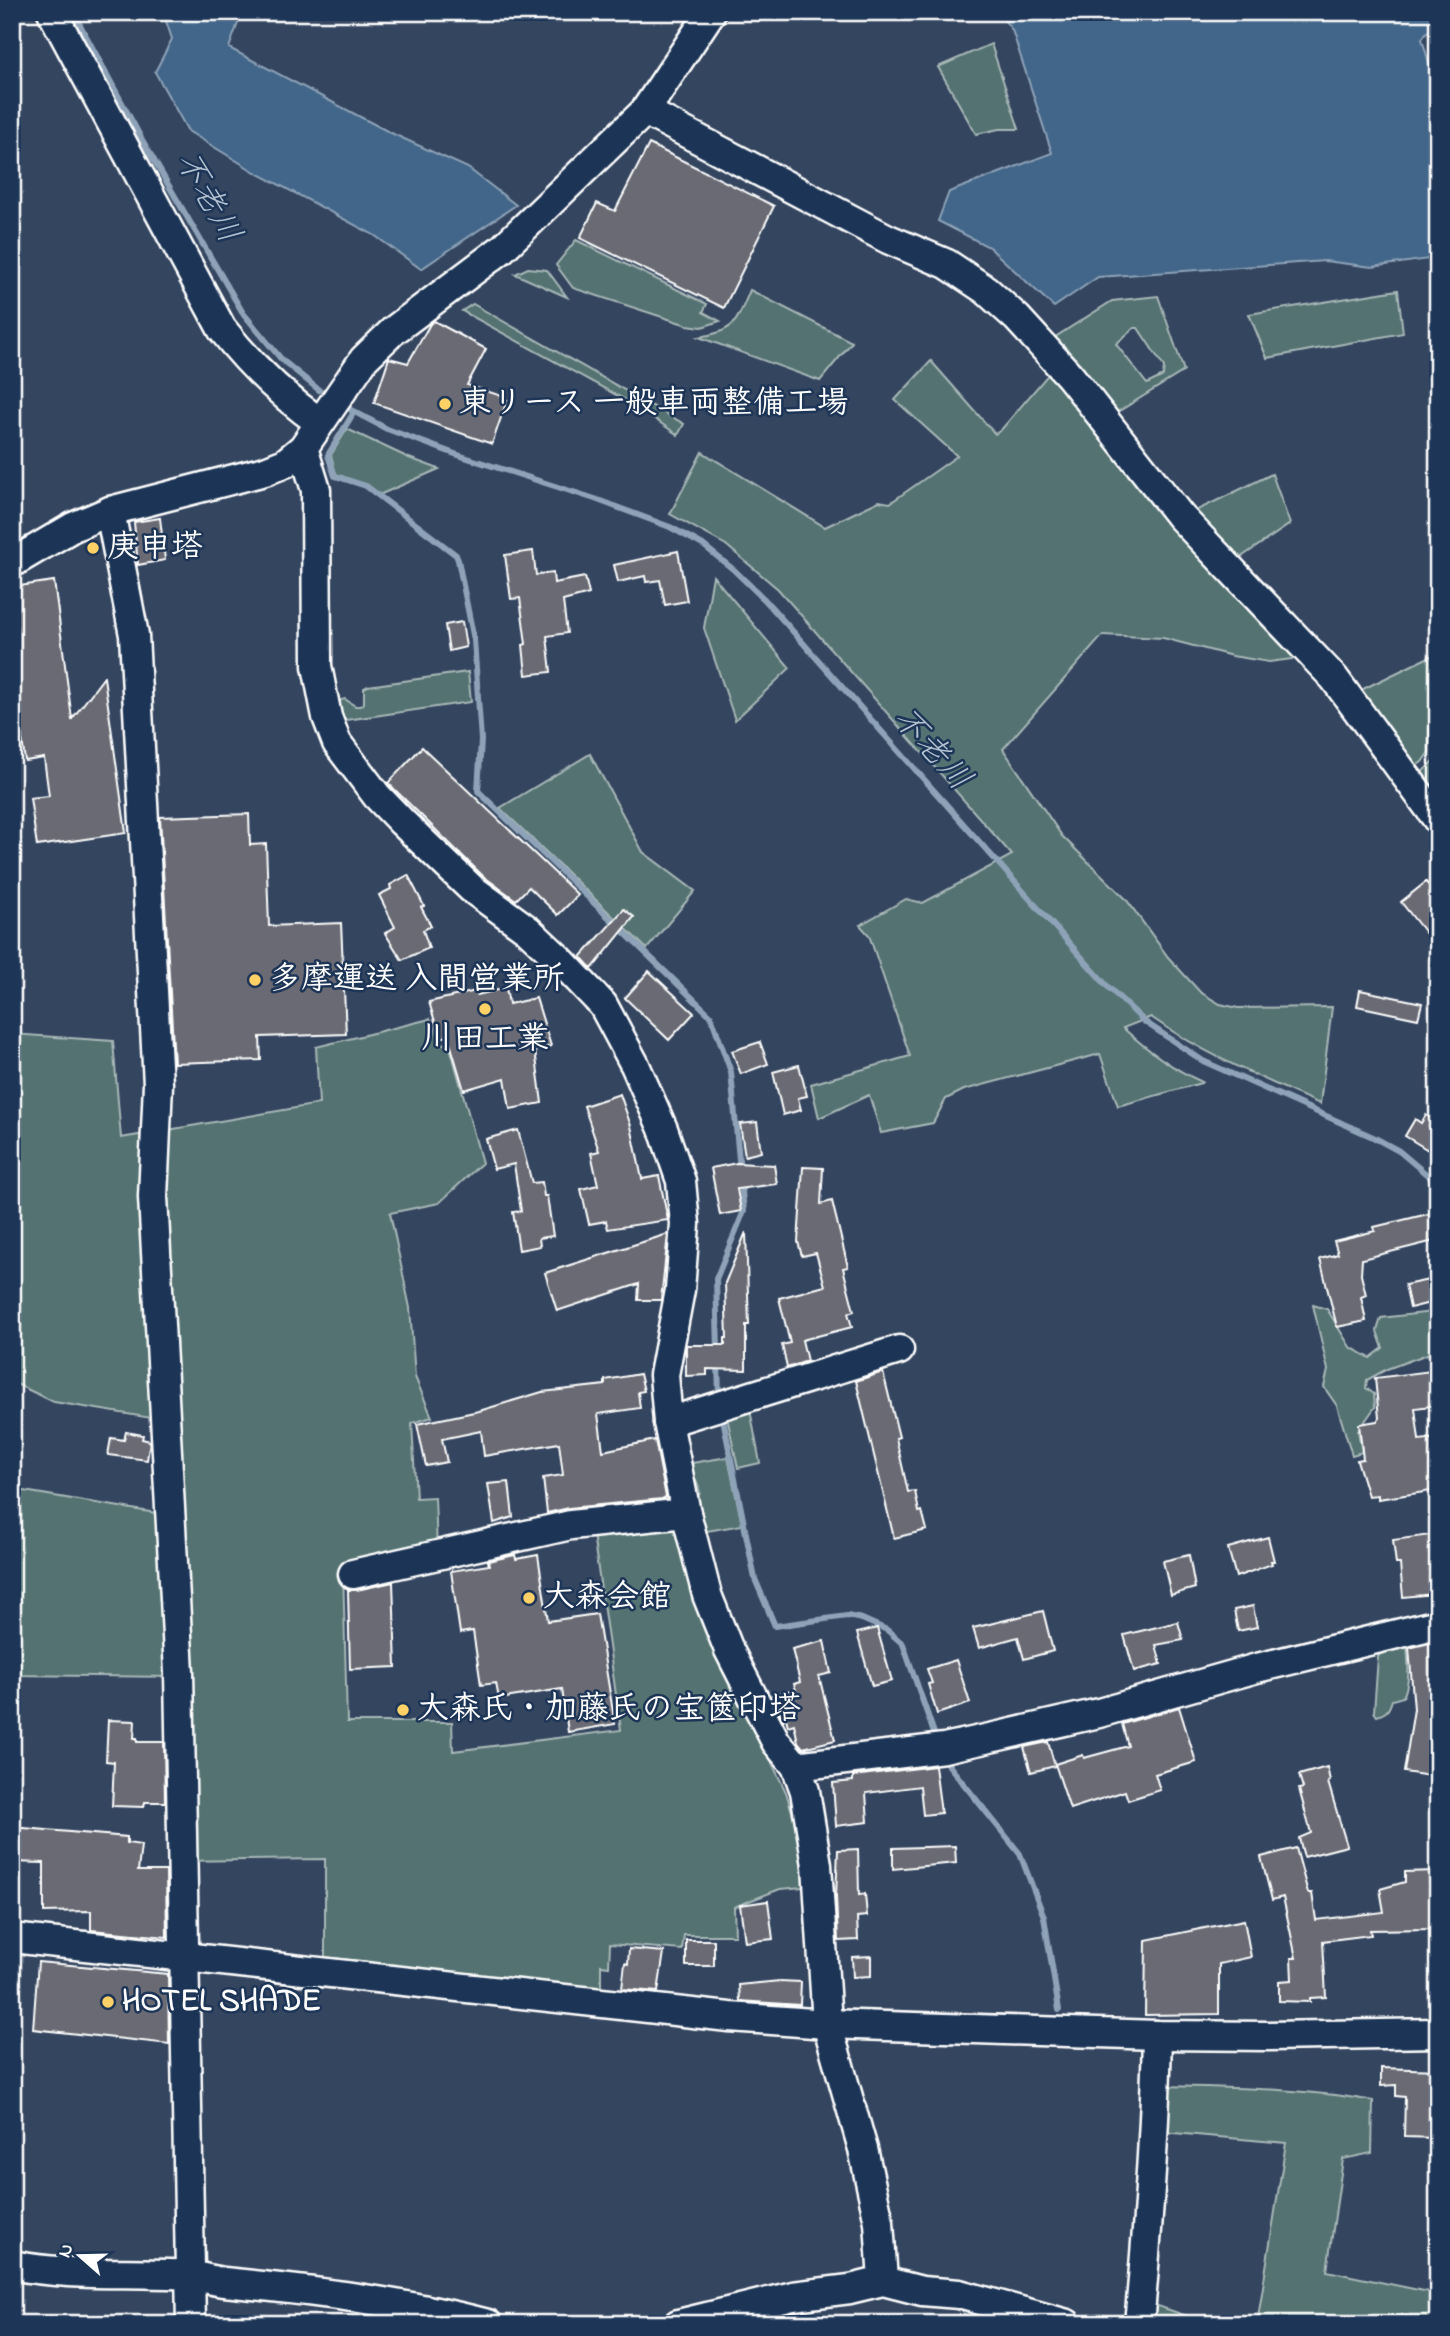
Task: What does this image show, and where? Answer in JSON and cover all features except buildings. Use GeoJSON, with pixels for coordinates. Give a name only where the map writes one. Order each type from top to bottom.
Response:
{"type":"FeatureCollection","features":[{"type":"Feature","properties":{"kind":"street"},"geometry":{"type":"LineString","coordinates":[[52,12],[222,329],[271,385],[319,422]]}},
{"type":"Feature","properties":{"kind":"street"},"geometry":{"type":"LineString","coordinates":[[12,563],[73,527],[110,511],[265,471],[285,463],[303,448],[364,359],[393,331],[502,249],[645,111],[712,12]]}},
{"type":"Feature","properties":{"kind":"street"},"geometry":{"type":"LineString","coordinates":[[645,111],[888,239],[947,264],[986,289],[1017,318],[1070,376],[1180,516],[1334,678],[1438,820]]}},
{"type":"Feature","properties":{"kind":"street"},"geometry":{"type":"LineString","coordinates":[[303,448],[316,490],[317,666],[327,717],[337,743],[377,796],[402,822],[472,889],[528,930],[603,1005],[635,1065],[663,1129],[681,1181],[685,1224],[680,1290],[664,1375],[668,1422],[686,1513],[708,1595],[729,1650],[776,1742],[796,1766],[805,1791],[817,1865],[827,2024],[863,2149],[879,2221],[883,2281]]}},
{"type":"Feature","properties":{"kind":"street"},"geometry":{"type":"LineString","coordinates":[[110,511],[134,635],[158,1084],[153,1196],[178,1659],[191,2324]]}},
{"type":"Feature","properties":{"kind":"street"},"geometry":{"type":"LineString","coordinates":[[668,1422],[899,1350]]}},
{"type":"Feature","properties":{"kind":"street"},"geometry":{"type":"LineString","coordinates":[[353,1574],[571,1525],[686,1513]]}},
{"type":"Feature","properties":{"kind":"street"},"geometry":{"type":"LineString","coordinates":[[796,1766],[944,1748],[1099,1713],[1257,1668],[1438,1624]]}},
{"type":"Feature","properties":{"kind":"street"},"geometry":{"type":"LineString","coordinates":[[12,1938],[717,2015],[827,2024],[1157,2035],[1438,2033]]}},
{"type":"Feature","properties":{"kind":"street"},"geometry":{"type":"LineString","coordinates":[[1139,2324],[1156,2120],[1157,2035]]}},
{"type":"Feature","properties":{"kind":"street"},"geometry":{"type":"LineString","coordinates":[[12,2265],[43,2272],[190,2275],[218,2282],[374,2299],[488,2324]]}},
{"type":"Feature","properties":{"kind":"street"},"geometry":{"type":"LineString","coordinates":[[678,2324],[793,2297],[850,2289],[883,2281],[922,2291],[959,2294],[1068,2324]]}},
{"type":"Feature","properties":{"kind":"green space"},"geometry":{"type":"Polygon","coordinates":[[[991,44],[1019,129],[999,129],[976,134],[938,67],[991,44]]]}},
{"type":"Feature","properties":{"kind":"green space"},"geometry":{"type":"Polygon","coordinates":[[[576,240],[707,304],[703,312],[720,321],[702,327],[687,325],[573,288],[556,265],[576,240]]]}},
{"type":"Feature","properties":{"kind":"green space"},"geometry":{"type":"Polygon","coordinates":[[[528,268],[547,270],[567,297],[515,274],[528,268]]]}},
{"type":"Feature","properties":{"kind":"green space"},"geometry":{"type":"Polygon","coordinates":[[[750,290],[852,342],[820,381],[699,337],[721,332],[733,324],[750,290]]]}},
{"type":"Feature","properties":{"kind":"green space"},"geometry":{"type":"Polygon","coordinates":[[[1398,290],[1403,333],[1267,358],[1249,314],[1398,290]]]}},
{"type":"Feature","properties":{"kind":"green space"},"geometry":{"type":"Polygon","coordinates":[[[1158,296],[1184,371],[1116,413],[1049,341],[1112,301],[1158,296]],[[1134,328],[1116,344],[1147,384],[1163,376],[1164,367],[1138,328],[1134,328]]]}},
{"type":"Feature","properties":{"kind":"green space"},"geometry":{"type":"Polygon","coordinates":[[[473,304],[684,424],[678,435],[633,404],[462,311],[473,304]]]}},
{"type":"Feature","properties":{"kind":"green space"},"geometry":{"type":"Polygon","coordinates":[[[931,361],[995,434],[1051,371],[1300,658],[1269,662],[1232,656],[1163,638],[1103,635],[1003,749],[1062,836],[1126,899],[1168,957],[1200,992],[1220,1004],[1238,1008],[1332,1007],[1320,1104],[1212,1054],[1151,1017],[1123,1028],[1160,1058],[1201,1083],[1118,1106],[1100,1054],[964,1090],[946,1099],[933,1123],[881,1133],[869,1095],[819,1118],[811,1084],[910,1056],[869,935],[860,925],[906,899],[923,903],[1012,855],[778,589],[726,545],[670,514],[702,452],[825,527],[879,501],[890,503],[957,456],[895,400],[931,361]]]}},
{"type":"Feature","properties":{"kind":"green space"},"geometry":{"type":"Polygon","coordinates":[[[347,429],[439,469],[379,495],[366,485],[336,474],[331,455],[347,429]]]}},
{"type":"Feature","properties":{"kind":"green space"},"geometry":{"type":"Polygon","coordinates":[[[1272,474],[1290,524],[1234,562],[1191,513],[1272,474]]]}},
{"type":"Feature","properties":{"kind":"green space"},"geometry":{"type":"Polygon","coordinates":[[[713,576],[790,668],[735,720],[704,628],[713,576]]]}},
{"type":"Feature","properties":{"kind":"green space"},"geometry":{"type":"Polygon","coordinates":[[[1433,655],[1429,752],[1422,762],[1410,770],[1357,692],[1433,655]]]}},
{"type":"Feature","properties":{"kind":"green space"},"geometry":{"type":"Polygon","coordinates":[[[468,672],[471,702],[339,721],[338,705],[341,700],[345,699],[355,706],[360,706],[364,703],[364,688],[368,686],[468,672]]]}},
{"type":"Feature","properties":{"kind":"green space"},"geometry":{"type":"Polygon","coordinates":[[[1438,753],[1438,806],[1418,776],[1437,758],[1438,753]]]}},
{"type":"Feature","properties":{"kind":"green space"},"geometry":{"type":"Polygon","coordinates":[[[590,754],[643,852],[695,891],[647,949],[500,808],[590,754]]]}},
{"type":"Feature","properties":{"kind":"green space"},"geometry":{"type":"Polygon","coordinates":[[[430,1019],[442,1044],[449,1043],[482,1163],[439,1203],[390,1213],[410,1308],[415,1377],[432,1417],[412,1423],[416,1498],[435,1497],[437,1550],[343,1569],[347,1722],[452,1722],[453,1751],[621,1730],[593,1534],[671,1524],[683,1531],[718,1651],[786,1792],[799,1836],[803,1887],[780,1889],[734,1907],[735,1935],[684,1935],[682,1950],[610,1944],[609,1966],[601,1965],[601,1991],[325,1957],[325,1859],[179,1861],[177,1677],[12,1675],[12,1489],[168,1515],[164,1420],[54,1402],[12,1382],[12,1034],[113,1041],[121,1138],[319,1104],[316,1047],[430,1019]]]}},
{"type":"Feature","properties":{"kind":"green space"},"geometry":{"type":"Polygon","coordinates":[[[1313,1305],[1327,1309],[1350,1347],[1370,1358],[1383,1348],[1377,1331],[1381,1318],[1432,1312],[1438,1323],[1433,1352],[1387,1369],[1367,1380],[1366,1388],[1374,1394],[1375,1407],[1358,1431],[1362,1452],[1352,1455],[1337,1406],[1324,1387],[1328,1370],[1313,1305]]]}},
{"type":"Feature","properties":{"kind":"green space"},"geometry":{"type":"Polygon","coordinates":[[[749,1404],[760,1463],[738,1468],[727,1417],[749,1404]]]}},
{"type":"Feature","properties":{"kind":"green space"},"geometry":{"type":"Polygon","coordinates":[[[728,1457],[742,1525],[707,1531],[699,1527],[693,1501],[700,1493],[686,1464],[728,1457]]]}},
{"type":"Feature","properties":{"kind":"green space"},"geometry":{"type":"Polygon","coordinates":[[[1407,1643],[1406,1691],[1403,1697],[1392,1700],[1387,1711],[1377,1716],[1374,1712],[1378,1657],[1383,1649],[1407,1643]]]}},
{"type":"Feature","properties":{"kind":"green space"},"geometry":{"type":"Polygon","coordinates":[[[1164,2086],[1295,2091],[1373,2101],[1372,2153],[1343,2159],[1327,2271],[1438,2294],[1438,2324],[1257,2324],[1286,2143],[1163,2132],[1164,2086]]]}},
{"type":"Feature","properties":{"kind":"green space"},"geometry":{"type":"Polygon","coordinates":[[[1152,2304],[1210,2324],[1149,2324],[1152,2304]]]}},
{"type":"Feature","properties":{"kind":"water"},"geometry":{"type":"Polygon","coordinates":[[[163,12],[242,12],[229,48],[389,132],[468,168],[516,205],[421,269],[374,235],[255,172],[188,131],[155,72],[172,39],[163,12]]]}},
{"type":"Feature","properties":{"kind":"water"},"geometry":{"type":"Polygon","coordinates":[[[998,12],[1438,12],[1438,25],[1422,39],[1438,93],[1436,258],[1372,267],[1325,261],[1098,277],[1054,307],[989,247],[938,221],[949,192],[1052,153],[1012,30],[998,12]]]}},
{"type":"Feature","properties":{"kind":"waterway","name":"不老川"},"geometry":{"type":"LineString","coordinates":[[73,12],[141,138],[243,313],[282,360],[319,390]]}},
{"type":"Feature","properties":{"kind":"waterway","name":"不老川"},"geometry":{"type":"LineString","coordinates":[[351,410],[387,429],[455,454],[595,499],[670,527],[703,545],[765,600],[1108,987],[1145,1022],[1203,1061],[1399,1151],[1438,1184]]}},
{"type":"Feature","properties":{"kind":"waterway"},"geometry":{"type":"LineString","coordinates":[[354,412],[328,455],[335,476],[366,486],[456,555],[458,560],[474,640],[481,740],[478,791],[711,1016],[731,1072],[740,1171]]}},
{"type":"Feature","properties":{"kind":"waterway"},"geometry":{"type":"LineString","coordinates":[[718,1351],[716,1279],[744,1211],[741,1182]]}},
{"type":"Feature","properties":{"kind":"waterway"},"geometry":{"type":"LineString","coordinates":[[718,1362],[719,1397]]}},
{"type":"Feature","properties":{"kind":"waterway"},"geometry":{"type":"LineString","coordinates":[[722,1414],[755,1579],[775,1626],[847,1616],[862,1619],[887,1630],[903,1644],[936,1739]]}},
{"type":"Feature","properties":{"kind":"waterway"},"geometry":{"type":"LineString","coordinates":[[943,1758],[1020,1854],[1044,1917],[1059,2010]]}},
{"type":"Feature","properties":{"kind":"place","name":"東リース 一般車両整備工場"},"geometry":{"type":"Point","coordinates":[445,404]}},
{"type":"Feature","properties":{"kind":"place","name":"庚申塔"},"geometry":{"type":"Point","coordinates":[93,548]}},
{"type":"Feature","properties":{"kind":"place","name":"多摩運送 入間営業所"},"geometry":{"type":"Point","coordinates":[255,980]}},
{"type":"Feature","properties":{"kind":"place","name":"川田工業"},"geometry":{"type":"Point","coordinates":[485,1009]}},
{"type":"Feature","properties":{"kind":"place","name":"大森会館"},"geometry":{"type":"Point","coordinates":[529,1598]}},
{"type":"Feature","properties":{"kind":"place","name":"大森氏・加藤氏の宝篋印塔"},"geometry":{"type":"Point","coordinates":[403,1710]}},
{"type":"Feature","properties":{"kind":"place","name":"HOTEL SHADE"},"geometry":{"type":"Point","coordinates":[108,2002]}}]}
